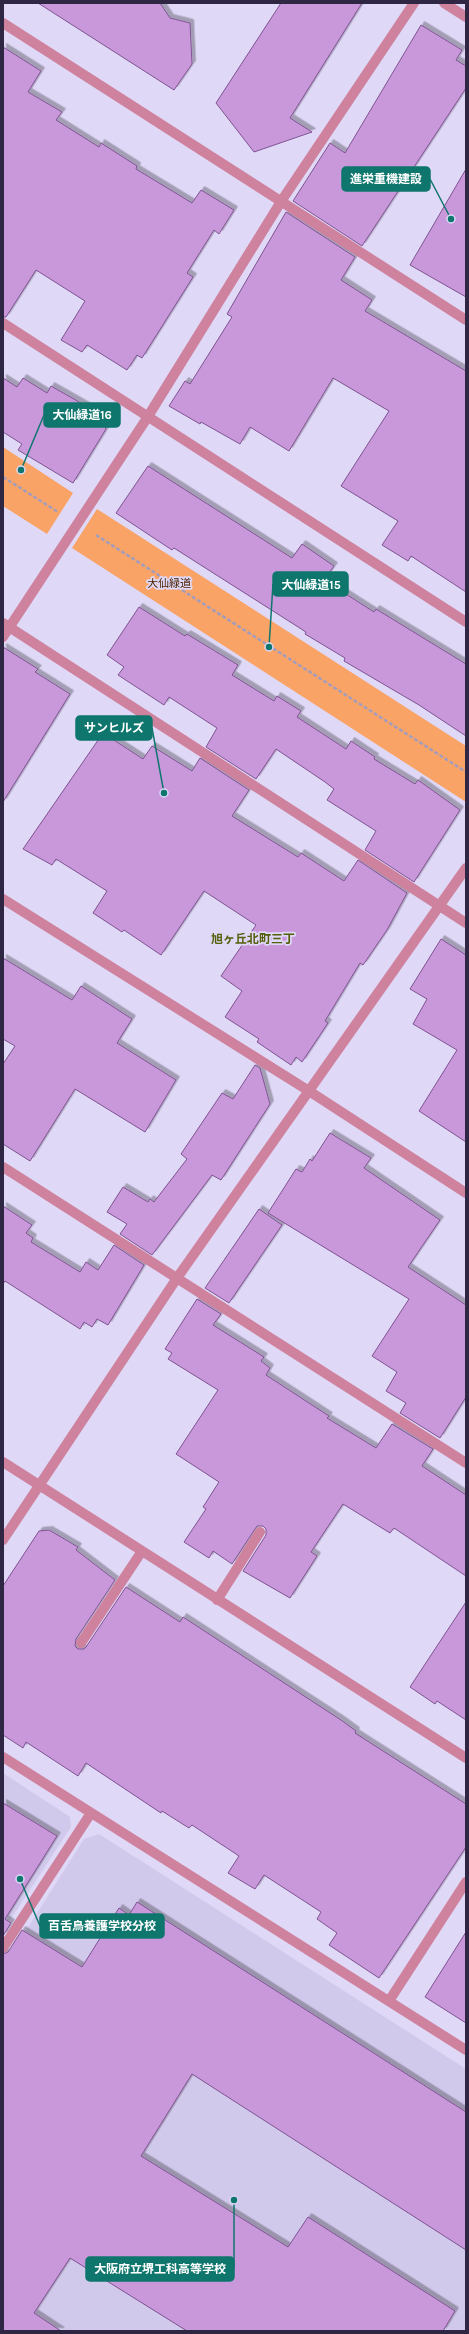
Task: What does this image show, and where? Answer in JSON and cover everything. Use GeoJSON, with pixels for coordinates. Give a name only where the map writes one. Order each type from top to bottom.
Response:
{"type":"FeatureCollection","features":[{"type":"Feature","properties":{"kind":"street"},"geometry":{"type":"LineString","coordinates":[[3,637],[6,626],[147,418],[282,200],[414,3]]}},
{"type":"Feature","properties":{"kind":"street"},"geometry":{"type":"LineString","coordinates":[[444,3],[466,17]]}},
{"type":"Feature","properties":{"kind":"street"},"geometry":{"type":"LineString","coordinates":[[3,23],[282,200],[466,320]]}},
{"type":"Feature","properties":{"kind":"street"},"geometry":{"type":"LineString","coordinates":[[3,323],[147,418],[466,622]]}},
{"type":"Feature","properties":{"kind":"street"},"geometry":{"type":"LineString","coordinates":[[6,626],[466,922]]}},
{"type":"Feature","properties":{"kind":"street"},"geometry":{"type":"LineString","coordinates":[[3,1540],[38,1484],[176,1278],[466,868]]}},
{"type":"Feature","properties":{"kind":"street"},"geometry":{"type":"LineString","coordinates":[[3,899],[309,1090],[466,1193]]}},
{"type":"Feature","properties":{"kind":"street"},"geometry":{"type":"LineString","coordinates":[[3,1167],[466,1464]]}},
{"type":"Feature","properties":{"kind":"street"},"geometry":{"type":"LineString","coordinates":[[3,1462],[466,1758]]}},
{"type":"Feature","properties":{"kind":"street"},"geometry":{"type":"LineString","coordinates":[[217,1600],[260,1532]]}},
{"type":"Feature","properties":{"kind":"street"},"geometry":{"type":"LineString","coordinates":[[81,1643],[142,1551]]}},
{"type":"Feature","properties":{"kind":"street"},"geometry":{"type":"LineString","coordinates":[[3,1757],[466,2050]]}},
{"type":"Feature","properties":{"kind":"street"},"geometry":{"type":"LineString","coordinates":[[3,1948],[90,1813]]}},
{"type":"Feature","properties":{"kind":"street"},"geometry":{"type":"LineString","coordinates":[[389,2002],[466,1882]]}},
{"type":"Feature","properties":{"kind":"path"},"geometry":{"type":"LineString","coordinates":[[3,477],[60,513]]}},
{"type":"Feature","properties":{"kind":"path"},"geometry":{"type":"LineString","coordinates":[[92,533],[466,772]]}},
{"type":"Feature","properties":{"kind":"shaded area"},"geometry":{"type":"Polygon","coordinates":[[[3,1773],[70,1817],[71,1827],[3,1931],[3,1773]]]}},
{"type":"Feature","properties":{"kind":"shaded area"},"geometry":{"type":"Polygon","coordinates":[[[99,1834],[466,2069],[466,2331],[3,2331],[3,1967],[84,1839],[99,1834]]]}},
{"type":"Feature","properties":{"kind":"green space"},"geometry":{"type":"Polygon","coordinates":[[[3,447],[73,493],[47,534],[3,506],[3,447]]]}},
{"type":"Feature","properties":{"kind":"green space","name":"大仙緑道"},"geometry":{"type":"Polygon","coordinates":[[[97,509],[466,746],[466,802],[72,548],[97,509]]]}},
{"type":"Feature","properties":{"kind":"building"},"geometry":{"type":"Polygon","coordinates":[[[38,3],[160,3],[170,18],[190,23],[192,64],[174,90],[38,3]]]}},
{"type":"Feature","properties":{"kind":"building"},"geometry":{"type":"Polygon","coordinates":[[[281,3],[362,3],[290,118],[312,132],[254,152],[216,103],[281,3]]]}},
{"type":"Feature","properties":{"kind":"building"},"geometry":{"type":"Polygon","coordinates":[[[421,25],[462,50],[456,60],[466,66],[466,88],[362,246],[293,201],[330,143],[345,153],[421,25]]]}},
{"type":"Feature","properties":{"kind":"building"},"geometry":{"type":"Polygon","coordinates":[[[3,47],[41,71],[28,92],[62,112],[56,120],[99,147],[101,143],[137,166],[136,169],[192,203],[201,190],[234,210],[219,234],[214,230],[187,273],[193,277],[142,358],[137,355],[127,370],[87,345],[82,352],[61,340],[85,301],[36,270],[6,317],[3,317],[3,47]]]}},
{"type":"Feature","properties":{"kind":"building"},"geometry":{"type":"Polygon","coordinates":[[[466,169],[466,297],[410,265],[466,169]]]}},
{"type":"Feature","properties":{"kind":"building"},"geometry":{"type":"Polygon","coordinates":[[[286,212],[355,257],[341,280],[372,300],[365,311],[466,371],[466,592],[411,556],[408,561],[382,545],[398,521],[341,486],[389,411],[333,378],[289,451],[250,427],[240,444],[201,422],[200,424],[169,406],[185,381],[190,384],[232,317],[227,314],[286,212]]]}},
{"type":"Feature","properties":{"kind":"building"},"geometry":{"type":"Polygon","coordinates":[[[3,378],[17,387],[23,378],[47,393],[51,386],[102,415],[106,429],[73,483],[18,450],[22,444],[3,432],[3,378]]]}},
{"type":"Feature","properties":{"kind":"building"},"geometry":{"type":"Polygon","coordinates":[[[148,466],[292,558],[302,544],[334,566],[324,580],[374,612],[376,609],[466,664],[466,736],[419,705],[344,661],[345,658],[305,634],[306,632],[174,548],[172,550],[116,513],[148,466]]]}},
{"type":"Feature","properties":{"kind":"building"},"geometry":{"type":"Polygon","coordinates":[[[139,607],[185,636],[187,634],[238,665],[232,675],[274,701],[277,696],[301,711],[297,717],[346,749],[351,741],[375,757],[374,759],[415,784],[418,780],[460,810],[414,882],[365,850],[376,831],[327,800],[334,789],[325,782],[276,749],[256,779],[206,747],[217,728],[169,697],[164,705],[118,675],[124,667],[107,655],[139,607]]]}},
{"type":"Feature","properties":{"kind":"building"},"geometry":{"type":"Polygon","coordinates":[[[3,647],[38,669],[35,672],[70,694],[3,802],[3,647]]]}},
{"type":"Feature","properties":{"kind":"building"},"geometry":{"type":"Polygon","coordinates":[[[103,733],[143,759],[152,746],[192,771],[200,758],[249,790],[232,816],[298,857],[301,853],[344,881],[358,860],[407,893],[387,930],[363,965],[360,963],[325,1021],[328,1023],[302,1062],[296,1057],[291,1065],[257,1042],[259,1039],[225,1017],[242,991],[221,976],[256,925],[204,891],[161,955],[124,930],[122,932],[93,913],[107,891],[56,859],[52,865],[23,849],[103,733]]]}},
{"type":"Feature","properties":{"kind":"building"},"geometry":{"type":"Polygon","coordinates":[[[441,939],[466,955],[466,1142],[419,1111],[457,1050],[413,1024],[427,999],[410,989],[441,939]]]}},
{"type":"Feature","properties":{"kind":"building"},"geometry":{"type":"Polygon","coordinates":[[[3,958],[72,1000],[81,986],[132,1019],[117,1043],[176,1080],[145,1132],[75,1089],[30,1161],[3,1144],[3,1064],[15,1046],[3,1039],[3,958]]]}},
{"type":"Feature","properties":{"kind":"building"},"geometry":{"type":"Polygon","coordinates":[[[255,1065],[260,1068],[270,1104],[221,1180],[212,1175],[152,1255],[120,1234],[127,1224],[107,1212],[123,1187],[148,1202],[150,1199],[154,1202],[187,1159],[181,1154],[222,1093],[233,1099],[255,1065]]]}},
{"type":"Feature","properties":{"kind":"building"},"geometry":{"type":"Polygon","coordinates":[[[330,1133],[371,1158],[364,1168],[440,1220],[408,1267],[466,1305],[466,1397],[440,1438],[400,1413],[406,1403],[386,1391],[397,1372],[372,1356],[409,1299],[268,1213],[296,1169],[302,1172],[310,1159],[312,1161],[330,1133]]]}},
{"type":"Feature","properties":{"kind":"building"},"geometry":{"type":"Polygon","coordinates":[[[3,1206],[32,1225],[26,1233],[33,1238],[31,1242],[80,1272],[86,1262],[98,1270],[114,1245],[144,1265],[108,1325],[97,1319],[92,1327],[84,1322],[80,1329],[5,1281],[3,1284],[3,1206]]]}},
{"type":"Feature","properties":{"kind":"building"},"geometry":{"type":"Polygon","coordinates":[[[259,1209],[282,1225],[229,1303],[205,1288],[259,1209]]]}},
{"type":"Feature","properties":{"kind":"building"},"geometry":{"type":"Polygon","coordinates":[[[197,1299],[221,1314],[213,1325],[264,1357],[261,1361],[270,1368],[266,1375],[329,1416],[327,1418],[376,1448],[392,1424],[433,1449],[422,1466],[466,1495],[466,1576],[394,1528],[390,1533],[343,1504],[311,1552],[317,1556],[290,1598],[243,1571],[266,1535],[266,1529],[263,1526],[257,1526],[232,1564],[213,1551],[209,1558],[184,1542],[206,1509],[203,1507],[219,1482],[176,1454],[218,1390],[168,1359],[172,1353],[165,1349],[197,1299]]]}},
{"type":"Feature","properties":{"kind":"building"},"geometry":{"type":"Polygon","coordinates":[[[49,1530],[78,1547],[76,1550],[115,1580],[76,1639],[75,1646],[78,1649],[84,1649],[86,1647],[126,1587],[180,1622],[183,1617],[341,1720],[356,1731],[355,1733],[466,1804],[466,1847],[379,1978],[329,1945],[337,1933],[317,1919],[321,1912],[264,1875],[255,1889],[228,1873],[239,1856],[192,1825],[189,1828],[162,1811],[161,1813],[86,1763],[78,1776],[26,1742],[23,1748],[3,1735],[3,1586],[39,1531],[49,1530]]]}},
{"type":"Feature","properties":{"kind":"building"},"geometry":{"type":"Polygon","coordinates":[[[466,1602],[466,1720],[437,1701],[435,1704],[410,1687],[466,1602]]]}},
{"type":"Feature","properties":{"kind":"building"},"geometry":{"type":"Polygon","coordinates":[[[3,1803],[57,1836],[5,1919],[11,1923],[3,1936],[3,1803]]]}},
{"type":"Feature","properties":{"kind":"building"},"geometry":{"type":"Polygon","coordinates":[[[137,1902],[466,2112],[466,2250],[192,2074],[141,2156],[288,2247],[308,2217],[455,2311],[443,2331],[187,2331],[70,2258],[34,2313],[61,2331],[3,2331],[3,1954],[8,1952],[22,1930],[82,1967],[119,1908],[129,1915],[137,1902]]]}},
{"type":"Feature","properties":{"kind":"building"},"geometry":{"type":"Polygon","coordinates":[[[466,1932],[466,2023],[425,1997],[466,1932]]]}},
{"type":"Feature","properties":{"kind":"place","name":"進栄重機建設"},"geometry":{"type":"Point","coordinates":[451,219]}},
{"type":"Feature","properties":{"kind":"place","name":"大仙緑道16"},"geometry":{"type":"Point","coordinates":[21,470]}},
{"type":"Feature","properties":{"kind":"place","name":"大仙緑道15"},"geometry":{"type":"Point","coordinates":[269,647]}},
{"type":"Feature","properties":{"kind":"place","name":"サンヒルズ"},"geometry":{"type":"Point","coordinates":[164,793]}},
{"type":"Feature","properties":{"kind":"place","name":"百舌鳥養護学校分校"},"geometry":{"type":"Point","coordinates":[20,1879]}},
{"type":"Feature","properties":{"kind":"place","name":"大阪府立堺工科高等学校"},"geometry":{"type":"Point","coordinates":[234,2200]}},
{"type":"Feature","properties":{"kind":"district","name":"旭ヶ丘北町三丁"},"geometry":{"type":"Point","coordinates":[253,939]}}]}
